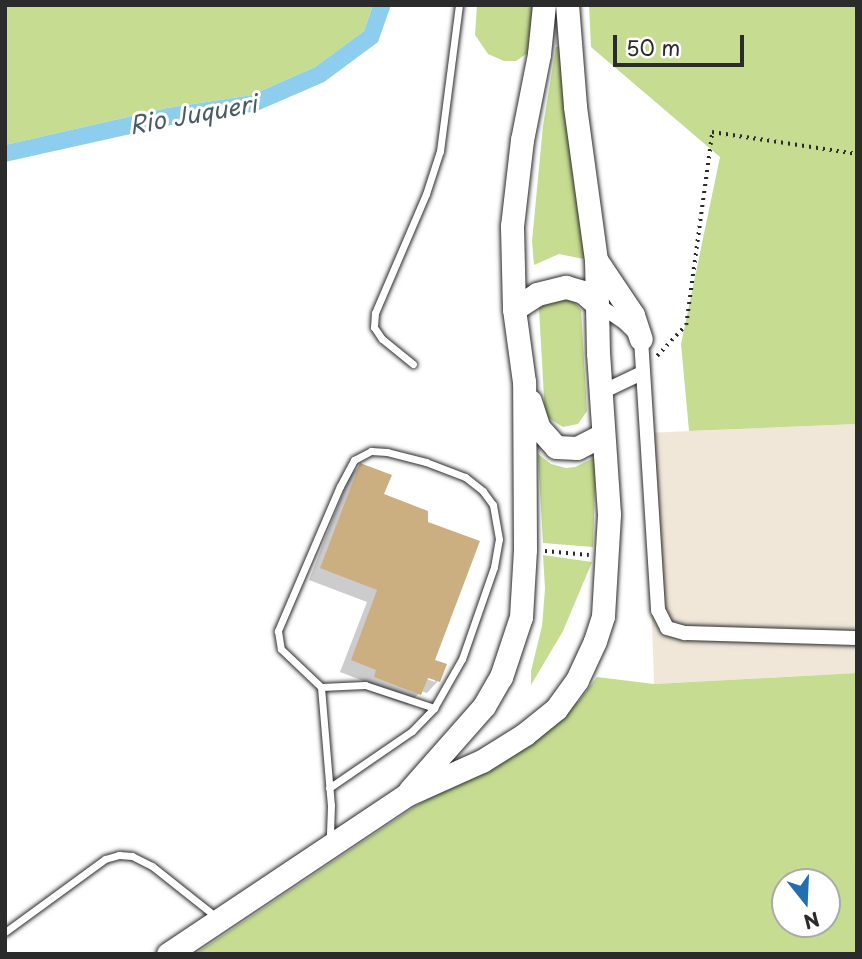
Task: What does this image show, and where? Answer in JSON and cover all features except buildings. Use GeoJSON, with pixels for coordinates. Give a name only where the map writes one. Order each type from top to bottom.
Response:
{"type":"FeatureCollection","features":[{"type":"Feature","properties":{"kind":"main road"},"geometry":{"type":"LineString","coordinates":[[406,795],[468,727],[500,677],[521,617],[525,550],[524,382],[513,309],[512,226],[522,140],[539,54],[544,5]]}},
{"type":"Feature","properties":{"kind":"main road"},"geometry":{"type":"LineString","coordinates":[[168,954],[406,795],[482,761],[526,734],[556,709],[577,680],[599,628],[603,616],[609,556],[596,260],[575,106],[568,5]]}},
{"type":"Feature","properties":{"kind":"main road"},"geometry":{"type":"LineString","coordinates":[[596,260],[633,315],[641,339]]}},
{"type":"Feature","properties":{"kind":"main road"},"geometry":{"type":"LineString","coordinates":[[513,309],[537,294],[566,287],[583,292],[597,304]]}},
{"type":"Feature","properties":{"kind":"main road"},"geometry":{"type":"LineString","coordinates":[[524,382],[539,428],[556,447],[577,448],[603,435]]}},
{"type":"Feature","properties":{"kind":"street"},"geometry":{"type":"LineString","coordinates":[[597,304],[625,323],[641,339],[657,610],[667,628],[684,633],[857,638]]}},
{"type":"Feature","properties":{"kind":"street"},"geometry":{"type":"LineString","coordinates":[[600,393],[642,373]]}},
{"type":"Feature","properties":{"kind":"lane"},"geometry":{"type":"LineString","coordinates":[[414,364],[382,339],[374,327],[375,313],[426,194],[440,151],[459,5]]}},
{"type":"Feature","properties":{"kind":"lane"},"geometry":{"type":"LineString","coordinates":[[329,788],[412,732],[434,708],[463,659],[494,567],[499,539],[498,519],[493,505],[483,491],[465,477],[387,452],[371,452],[354,460],[340,486],[278,631],[281,649],[321,687],[329,788],[330,845]]}},
{"type":"Feature","properties":{"kind":"lane"},"geometry":{"type":"LineString","coordinates":[[321,687],[365,685],[434,708]]}},
{"type":"Feature","properties":{"kind":"lane"},"geometry":{"type":"LineString","coordinates":[[5,932],[106,859],[118,855],[132,856],[152,866],[219,919]]}},
{"type":"Feature","properties":{"kind":"path"},"geometry":{"type":"LineString","coordinates":[[642,373],[686,325],[712,132],[857,154]]}},
{"type":"Feature","properties":{"kind":"path"},"geometry":{"type":"LineString","coordinates":[[525,550],[609,556]]}},
{"type":"Feature","properties":{"kind":"shaded area"},"geometry":{"type":"Polygon","coordinates":[[[857,424],[857,673],[654,684],[646,433],[857,424]]]}},
{"type":"Feature","properties":{"kind":"green space"},"geometry":{"type":"Polygon","coordinates":[[[5,5],[373,5],[364,31],[315,67],[252,95],[167,108],[5,145],[5,5]]]}},
{"type":"Feature","properties":{"kind":"green space"},"geometry":{"type":"Polygon","coordinates":[[[477,5],[534,5],[529,52],[516,61],[504,61],[488,54],[475,35],[477,5]]]}},
{"type":"Feature","properties":{"kind":"green space"},"geometry":{"type":"Polygon","coordinates":[[[589,5],[857,5],[857,424],[689,431],[681,344],[720,157],[591,47],[589,5]]]}},
{"type":"Feature","properties":{"kind":"green space"},"geometry":{"type":"Polygon","coordinates":[[[565,46],[589,260],[559,254],[534,265],[532,241],[543,126],[556,47],[565,46]]]}},
{"type":"Feature","properties":{"kind":"green space"},"geometry":{"type":"Polygon","coordinates":[[[570,297],[581,310],[587,411],[578,424],[563,427],[545,416],[539,308],[542,302],[570,297]]]}},
{"type":"Feature","properties":{"kind":"green space"},"geometry":{"type":"Polygon","coordinates":[[[538,454],[551,464],[566,468],[575,467],[596,457],[593,547],[543,543],[538,454]]]}},
{"type":"Feature","properties":{"kind":"green space"},"geometry":{"type":"Polygon","coordinates":[[[543,555],[592,562],[563,631],[531,685],[531,671],[542,626],[545,589],[543,555]]]}},
{"type":"Feature","properties":{"kind":"green space"},"geometry":{"type":"Polygon","coordinates":[[[857,673],[857,954],[195,954],[419,804],[492,763],[579,701],[597,677],[654,684],[857,673]]]}},
{"type":"Feature","properties":{"kind":"water","name":"Rio Juqueri"},"geometry":{"type":"Polygon","coordinates":[[[373,5],[391,5],[378,42],[324,82],[257,111],[171,125],[5,162],[5,145],[167,108],[252,95],[315,67],[364,31],[373,5]]]}}]}
